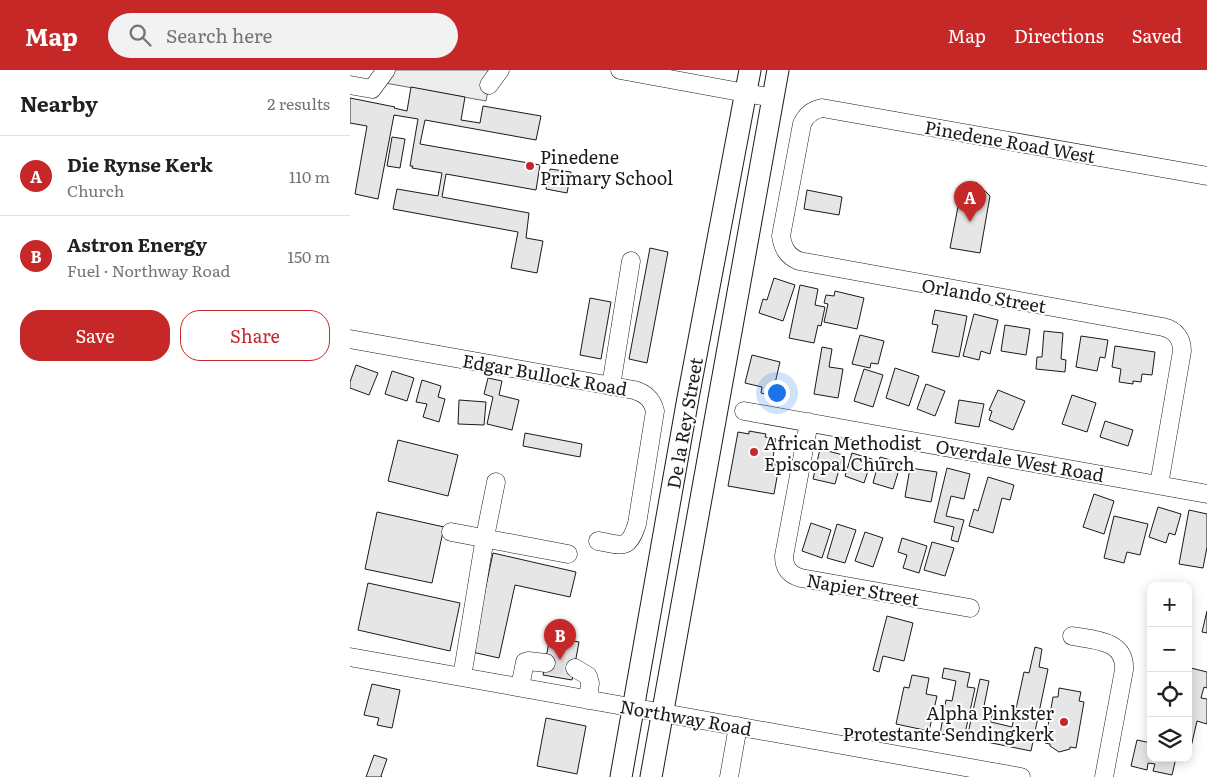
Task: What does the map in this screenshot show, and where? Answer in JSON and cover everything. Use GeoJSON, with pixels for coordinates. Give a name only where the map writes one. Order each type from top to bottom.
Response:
{"type":"FeatureCollection","features":[{"type":"Feature","properties":{"kind":"main road","name":"De la Rey Street"},"geometry":{"type":"LineString","coordinates":[[621,777],[688,398],[750,70]]}},
{"type":"Feature","properties":{"kind":"main road","name":"De la Rey Street"},"geometry":{"type":"LineString","coordinates":[[651,777],[778,70]]}},
{"type":"Feature","properties":{"kind":"street"},"geometry":{"type":"LineString","coordinates":[[350,85],[372,89],[386,70]]}},
{"type":"Feature","properties":{"kind":"street"},"geometry":{"type":"LineString","coordinates":[[489,85],[500,70]]}},
{"type":"Feature","properties":{"kind":"street"},"geometry":{"type":"LineString","coordinates":[[620,70],[773,98]]}},
{"type":"Feature","properties":{"kind":"street","name":"Pinedene Road West"},"geometry":{"type":"LineString","coordinates":[[812,111],[828,108],[1207,176]]}},
{"type":"Feature","properties":{"kind":"street","name":"Orlando Street"},"geometry":{"type":"LineString","coordinates":[[812,111],[802,124],[781,236],[784,248],[794,259],[1163,327],[1177,335],[1182,351],[1159,485]]}},
{"type":"Feature","properties":{"kind":"street"},"geometry":{"type":"LineString","coordinates":[[611,386],[631,261]]}},
{"type":"Feature","properties":{"kind":"street","name":"Edgar Bullock Road"},"geometry":{"type":"LineString","coordinates":[[350,339],[611,386],[640,392],[650,400],[655,411],[637,524],[633,537],[628,543],[623,545],[598,541]]}},
{"type":"Feature","properties":{"kind":"street","name":"Overdale West Road"},"geometry":{"type":"LineString","coordinates":[[744,411],[1207,494]]}},
{"type":"Feature","properties":{"kind":"street","name":"Napier Street"},"geometry":{"type":"LineString","coordinates":[[809,422],[784,556],[788,570],[801,578],[970,608]]}},
{"type":"Feature","properties":{"kind":"street"},"geometry":{"type":"LineString","coordinates":[[462,677],[496,482]]}},
{"type":"Feature","properties":{"kind":"street"},"geometry":{"type":"LineString","coordinates":[[451,532],[568,554]]}},
{"type":"Feature","properties":{"kind":"street"},"geometry":{"type":"LineString","coordinates":[[1072,636],[1108,642],[1118,649],[1123,659],[1124,670],[1104,777]]}},
{"type":"Feature","properties":{"kind":"street","name":"Northway Road"},"geometry":{"type":"LineString","coordinates":[[350,657],[1021,777]]}},
{"type":"Feature","properties":{"kind":"street"},"geometry":{"type":"LineString","coordinates":[[520,687],[525,662],[546,662]]}},
{"type":"Feature","properties":{"kind":"street"},"geometry":{"type":"LineString","coordinates":[[575,668],[588,676],[590,683],[588,700]]}},
{"type":"Feature","properties":{"kind":"street"},"geometry":{"type":"LineString","coordinates":[[729,777],[738,726]]}},
{"type":"Feature","properties":{"kind":"shaded area"},"geometry":{"type":"Polygon","coordinates":[[[387,70],[492,70],[486,101],[385,83],[387,70]]]}},
{"type":"Feature","properties":{"kind":"building"},"geometry":{"type":"Polygon","coordinates":[[[411,87],[465,97],[461,120],[480,123],[483,106],[541,116],[536,140],[425,120],[420,144],[540,165],[536,190],[446,174],[442,197],[529,213],[526,238],[543,241],[537,273],[511,268],[518,232],[393,209],[397,189],[438,196],[442,173],[412,168],[413,166],[410,166],[418,119],[394,115],[378,199],[355,194],[367,126],[350,123],[350,98],[407,111],[411,87]]]}},
{"type":"Feature","properties":{"kind":"building"},"geometry":{"type":"Polygon","coordinates":[[[392,137],[405,139],[400,168],[387,166],[392,137]]]}},
{"type":"Feature","properties":{"kind":"building"},"geometry":{"type":"Polygon","coordinates":[[[550,169],[571,172],[567,193],[546,189],[550,169]]]}},
{"type":"Feature","properties":{"kind":"building"},"geometry":{"type":"Polygon","coordinates":[[[976,182],[990,196],[980,253],[950,248],[962,186],[967,187],[976,182]]]}},
{"type":"Feature","properties":{"kind":"building"},"geometry":{"type":"Polygon","coordinates":[[[807,190],[842,197],[839,215],[804,209],[807,190]]]}},
{"type":"Feature","properties":{"kind":"building"},"geometry":{"type":"Polygon","coordinates":[[[650,248],[668,252],[647,363],[629,359],[650,248]]]}},
{"type":"Feature","properties":{"kind":"building"},"geometry":{"type":"Polygon","coordinates":[[[774,278],[795,285],[783,321],[759,313],[763,299],[767,300],[774,278]]]}},
{"type":"Feature","properties":{"kind":"building"},"geometry":{"type":"Polygon","coordinates":[[[800,285],[818,289],[815,305],[825,307],[821,326],[818,325],[814,343],[789,338],[800,285]]]}},
{"type":"Feature","properties":{"kind":"building"},"geometry":{"type":"Polygon","coordinates":[[[835,291],[864,298],[857,329],[824,322],[828,304],[824,303],[826,295],[834,296],[835,291]]]}},
{"type":"Feature","properties":{"kind":"building"},"geometry":{"type":"Polygon","coordinates":[[[590,298],[611,302],[601,359],[580,355],[590,298]]]}},
{"type":"Feature","properties":{"kind":"building"},"geometry":{"type":"Polygon","coordinates":[[[935,310],[967,316],[959,357],[932,352],[938,325],[932,324],[935,310]]]}},
{"type":"Feature","properties":{"kind":"building"},"geometry":{"type":"Polygon","coordinates":[[[974,314],[998,320],[990,354],[981,351],[979,360],[963,356],[974,314]]]}},
{"type":"Feature","properties":{"kind":"building"},"geometry":{"type":"Polygon","coordinates":[[[1005,325],[1030,329],[1026,355],[1001,351],[1005,325]]]}},
{"type":"Feature","properties":{"kind":"building"},"geometry":{"type":"Polygon","coordinates":[[[1044,331],[1063,333],[1061,359],[1066,360],[1065,372],[1036,369],[1037,357],[1042,357],[1044,331]]]}},
{"type":"Feature","properties":{"kind":"building"},"geometry":{"type":"Polygon","coordinates":[[[860,335],[884,341],[878,364],[871,363],[870,368],[852,364],[860,335]]]}},
{"type":"Feature","properties":{"kind":"building"},"geometry":{"type":"Polygon","coordinates":[[[1081,336],[1108,340],[1105,358],[1100,357],[1097,371],[1076,367],[1081,336]]]}},
{"type":"Feature","properties":{"kind":"building"},"geometry":{"type":"Polygon","coordinates":[[[1115,346],[1155,352],[1152,375],[1142,374],[1141,382],[1133,381],[1133,384],[1119,382],[1121,369],[1112,367],[1115,346]]]}},
{"type":"Feature","properties":{"kind":"building"},"geometry":{"type":"Polygon","coordinates":[[[822,347],[832,349],[829,367],[843,369],[838,398],[814,394],[822,347]]]}},
{"type":"Feature","properties":{"kind":"building"},"geometry":{"type":"Polygon","coordinates":[[[752,355],[780,362],[772,396],[761,393],[762,387],[745,383],[752,355]]]}},
{"type":"Feature","properties":{"kind":"building"},"geometry":{"type":"Polygon","coordinates":[[[356,365],[378,373],[369,395],[350,388],[350,382],[356,365]]]}},
{"type":"Feature","properties":{"kind":"building"},"geometry":{"type":"Polygon","coordinates":[[[895,368],[919,376],[909,406],[886,398],[895,368]]]}},
{"type":"Feature","properties":{"kind":"building"},"geometry":{"type":"Polygon","coordinates":[[[864,369],[883,375],[873,407],[854,401],[864,369]]]}},
{"type":"Feature","properties":{"kind":"building"},"geometry":{"type":"Polygon","coordinates":[[[392,371],[414,378],[407,401],[385,394],[392,371]]]}},
{"type":"Feature","properties":{"kind":"building"},"geometry":{"type":"Polygon","coordinates":[[[488,378],[502,381],[499,395],[519,400],[512,430],[487,424],[493,397],[484,394],[488,378]]]}},
{"type":"Feature","properties":{"kind":"building"},"geometry":{"type":"Polygon","coordinates":[[[422,380],[441,386],[438,397],[445,399],[439,422],[423,417],[427,404],[416,402],[422,380]]]}},
{"type":"Feature","properties":{"kind":"building"},"geometry":{"type":"Polygon","coordinates":[[[926,384],[945,391],[935,416],[917,409],[926,384]]]}},
{"type":"Feature","properties":{"kind":"building"},"geometry":{"type":"Polygon","coordinates":[[[998,390],[1025,401],[1013,430],[989,420],[992,411],[989,410],[998,390]]]}},
{"type":"Feature","properties":{"kind":"building"},"geometry":{"type":"Polygon","coordinates":[[[1072,395],[1096,403],[1087,432],[1062,424],[1072,395]]]}},
{"type":"Feature","properties":{"kind":"building"},"geometry":{"type":"Polygon","coordinates":[[[459,400],[486,402],[484,425],[458,424],[459,400]]]}},
{"type":"Feature","properties":{"kind":"building"},"geometry":{"type":"Polygon","coordinates":[[[959,400],[984,404],[979,427],[955,423],[959,400]]]}},
{"type":"Feature","properties":{"kind":"building"},"geometry":{"type":"Polygon","coordinates":[[[1105,421],[1133,430],[1128,446],[1100,437],[1105,421]]]}},
{"type":"Feature","properties":{"kind":"building","name":"African Methodist Episcopal Church"},"geometry":{"type":"Polygon","coordinates":[[[749,431],[766,434],[765,437],[776,439],[772,464],[779,466],[774,494],[728,486],[738,432],[749,434],[749,431]]]}},
{"type":"Feature","properties":{"kind":"building"},"geometry":{"type":"Polygon","coordinates":[[[525,433],[582,444],[580,457],[523,446],[525,433]]]}},
{"type":"Feature","properties":{"kind":"building"},"geometry":{"type":"Polygon","coordinates":[[[398,440],[458,455],[448,496],[388,481],[398,440]]]}},
{"type":"Feature","properties":{"kind":"building"},"geometry":{"type":"Polygon","coordinates":[[[820,449],[843,455],[835,484],[813,479],[820,449]]]}},
{"type":"Feature","properties":{"kind":"building"},"geometry":{"type":"Polygon","coordinates":[[[852,453],[872,459],[864,483],[845,476],[852,453]]]}},
{"type":"Feature","properties":{"kind":"building"},"geometry":{"type":"Polygon","coordinates":[[[880,457],[901,463],[893,489],[873,483],[880,457]]]}},
{"type":"Feature","properties":{"kind":"building"},"geometry":{"type":"Polygon","coordinates":[[[910,468],[937,472],[931,502],[905,497],[910,468]]]}},
{"type":"Feature","properties":{"kind":"building"},"geometry":{"type":"Polygon","coordinates":[[[947,468],[970,474],[964,499],[951,496],[946,516],[964,520],[958,542],[951,540],[954,527],[934,522],[947,468]]]}},
{"type":"Feature","properties":{"kind":"building"},"geometry":{"type":"Polygon","coordinates":[[[988,477],[1014,485],[1010,500],[1002,498],[993,533],[969,526],[974,509],[978,511],[988,477]]]}},
{"type":"Feature","properties":{"kind":"building"},"geometry":{"type":"Polygon","coordinates":[[[1094,494],[1114,501],[1104,534],[1083,527],[1094,494]]]}},
{"type":"Feature","properties":{"kind":"building"},"geometry":{"type":"Polygon","coordinates":[[[1158,507],[1181,514],[1175,535],[1169,533],[1166,543],[1149,537],[1158,507]]]}},
{"type":"Feature","properties":{"kind":"building"},"geometry":{"type":"Polygon","coordinates":[[[1189,510],[1207,514],[1207,547],[1203,568],[1179,564],[1189,510]]]}},
{"type":"Feature","properties":{"kind":"building"},"geometry":{"type":"Polygon","coordinates":[[[377,512],[444,527],[432,583],[365,569],[377,512]]]}},
{"type":"Feature","properties":{"kind":"building"},"geometry":{"type":"Polygon","coordinates":[[[1114,516],[1148,524],[1140,555],[1127,552],[1124,563],[1104,558],[1114,516]]]}},
{"type":"Feature","properties":{"kind":"building"},"geometry":{"type":"Polygon","coordinates":[[[811,523],[831,530],[822,558],[802,551],[811,523]]]}},
{"type":"Feature","properties":{"kind":"building"},"geometry":{"type":"Polygon","coordinates":[[[837,524],[856,530],[845,563],[827,558],[837,524]]]}},
{"type":"Feature","properties":{"kind":"building"},"geometry":{"type":"Polygon","coordinates":[[[865,532],[883,538],[873,567],[855,561],[865,532]]]}},
{"type":"Feature","properties":{"kind":"building"},"geometry":{"type":"Polygon","coordinates":[[[902,538],[927,546],[919,573],[903,568],[907,555],[898,552],[902,538]]]}},
{"type":"Feature","properties":{"kind":"building"},"geometry":{"type":"Polygon","coordinates":[[[932,542],[954,548],[945,576],[924,570],[932,542]]]}},
{"type":"Feature","properties":{"kind":"building"},"geometry":{"type":"Polygon","coordinates":[[[493,553],[576,572],[570,597],[515,585],[499,658],[472,652],[493,553]]]}},
{"type":"Feature","properties":{"kind":"building"},"geometry":{"type":"Polygon","coordinates":[[[368,583],[460,603],[450,651],[358,630],[368,583]]]}},
{"type":"Feature","properties":{"kind":"building"},"geometry":{"type":"Polygon","coordinates":[[[1207,611],[1207,633],[1202,632],[1207,611]]]}},
{"type":"Feature","properties":{"kind":"building"},"geometry":{"type":"Polygon","coordinates":[[[887,616],[913,623],[904,661],[883,656],[879,672],[873,670],[887,616]]]}},
{"type":"Feature","properties":{"kind":"building"},"geometry":{"type":"Polygon","coordinates":[[[550,636],[579,642],[572,680],[543,675],[550,636]]]}},
{"type":"Feature","properties":{"kind":"building"},"geometry":{"type":"Polygon","coordinates":[[[1035,647],[1042,649],[1039,667],[1048,669],[1031,751],[967,738],[980,679],[989,681],[984,706],[993,709],[991,722],[1012,727],[1024,672],[1029,673],[1035,647]]]}},
{"type":"Feature","properties":{"kind":"building"},"geometry":{"type":"Polygon","coordinates":[[[944,668],[970,673],[967,687],[975,688],[964,738],[940,734],[946,700],[952,701],[956,681],[942,678],[944,668]]]}},
{"type":"Feature","properties":{"kind":"building"},"geometry":{"type":"Polygon","coordinates":[[[1192,668],[1207,672],[1207,688],[1204,687],[1201,698],[1207,699],[1207,724],[1197,721],[1192,743],[1192,668]]]}},
{"type":"Feature","properties":{"kind":"building"},"geometry":{"type":"Polygon","coordinates":[[[912,675],[929,678],[926,694],[937,696],[929,731],[896,724],[904,687],[909,688],[912,675]]]}},
{"type":"Feature","properties":{"kind":"building"},"geometry":{"type":"Polygon","coordinates":[[[372,684],[400,690],[392,728],[377,725],[379,718],[364,715],[372,684]]]}},
{"type":"Feature","properties":{"kind":"building","name":"Alpha Pinkster Protestante Sendingkerk"},"geometry":{"type":"Polygon","coordinates":[[[1059,688],[1081,692],[1079,701],[1084,702],[1076,748],[1070,747],[1070,749],[1059,752],[1050,744],[1045,743],[1053,697],[1058,697],[1059,688]]]}},
{"type":"Feature","properties":{"kind":"building"},"geometry":{"type":"Polygon","coordinates":[[[546,718],[586,726],[577,774],[537,766],[546,718]]]}},
{"type":"Feature","properties":{"kind":"building"},"geometry":{"type":"Polygon","coordinates":[[[1137,740],[1147,742],[1147,762],[1175,762],[1172,775],[1153,771],[1155,764],[1148,763],[1147,770],[1131,766],[1137,740]]]}},
{"type":"Feature","properties":{"kind":"building"},"geometry":{"type":"Polygon","coordinates":[[[374,755],[387,759],[382,777],[366,777],[374,755]]]}},
{"type":"Feature","properties":{"kind":"tunnel"},"geometry":{"type":"LineString","coordinates":[[546,663],[575,668]]}},
{"type":"Feature","properties":{"kind":"place","name":"Pinedene Primary School"},"geometry":{"type":"Point","coordinates":[530,166]}},
{"type":"Feature","properties":{"kind":"place","name":"Die Rynse Kerk"},"geometry":{"type":"Point","coordinates":[970,222]}},
{"type":"Feature","properties":{"kind":"place","name":"African Methodist Episcopal Church"},"geometry":{"type":"Point","coordinates":[754,452]}},
{"type":"Feature","properties":{"kind":"place","name":"Astron Energy"},"geometry":{"type":"Point","coordinates":[560,660]}},
{"type":"Feature","properties":{"kind":"place","name":"Alpha Pinkster Protestante Sendingkerk"},"geometry":{"type":"Point","coordinates":[1064,722]}}]}
